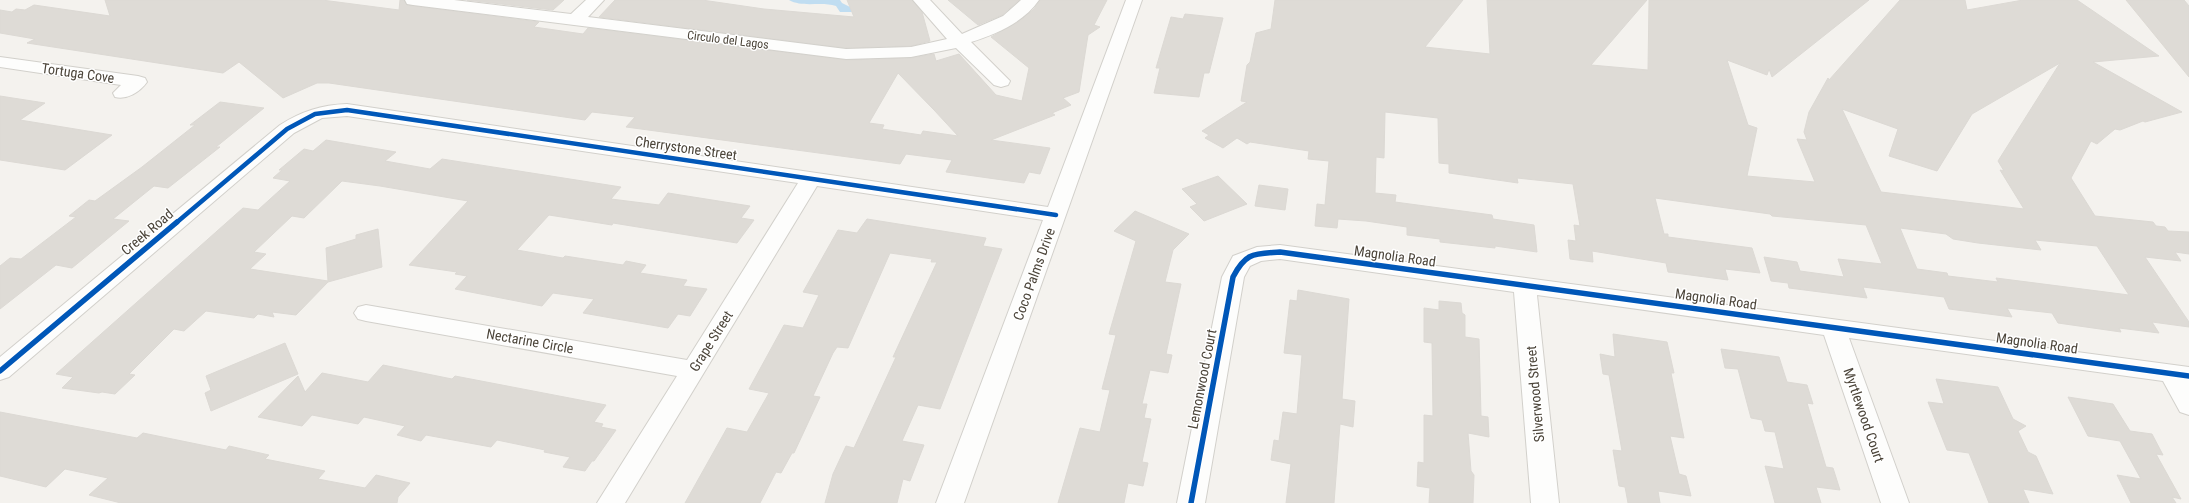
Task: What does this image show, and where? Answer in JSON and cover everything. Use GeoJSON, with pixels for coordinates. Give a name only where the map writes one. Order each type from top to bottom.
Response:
{"type":"FeatureCollection","features":[{"type":"Feature","properties":{"kind":"street","name":"Circulo del Lagos"},"geometry":{"type":"LineString","coordinates":[[413,0],[846,54],[910,52],[940,47],[987,31],[1009,20],[1031,0]]}},
{"type":"Feature","properties":{"kind":"street"},"geometry":{"type":"LineString","coordinates":[[574,21],[596,0]]}},
{"type":"Feature","properties":{"kind":"street"},"geometry":{"type":"LineString","coordinates":[[921,0],[958,40],[1001,81]]}},
{"type":"Feature","properties":{"kind":"street","name":"Coco Palms Drive"},"geometry":{"type":"LineString","coordinates":[[950,503],[1134,0]]}},
{"type":"Feature","properties":{"kind":"street","name":"Tortuga Cove"},"geometry":{"type":"LineString","coordinates":[[0,62],[138,82],[122,93]]}},
{"type":"Feature","properties":{"kind":"street","name":"Cherrystone Street"},"geometry":{"type":"LineString","coordinates":[[312,114],[327,110],[347,110],[1056,215]]}},
{"type":"Feature","properties":{"kind":"street","name":"Creek Road"},"geometry":{"type":"LineString","coordinates":[[0,371],[287,129],[312,114]]}},
{"type":"Feature","properties":{"kind":"street","name":"Grape Street"},"geometry":{"type":"LineString","coordinates":[[611,503],[812,178]]}},
{"type":"Feature","properties":{"kind":"street","name":"Magnolia Road"},"geometry":{"type":"LineString","coordinates":[[1241,261],[1257,254],[1280,252],[2179,374]]}},
{"type":"Feature","properties":{"kind":"street","name":"Lemonwood Court"},"geometry":{"type":"LineString","coordinates":[[1191,503],[1233,277],[1241,261]]}},
{"type":"Feature","properties":{"kind":"street","name":"Silverwood Street"},"geometry":{"type":"LineString","coordinates":[[1525,286],[1545,503]]}},
{"type":"Feature","properties":{"kind":"street","name":"Nectarine Circle"},"geometry":{"type":"LineString","coordinates":[[366,313],[694,370]]}},
{"type":"Feature","properties":{"kind":"street","name":"Myrtlewood Court"},"geometry":{"type":"LineString","coordinates":[[1834,328],[1895,503]]}},
{"type":"Feature","properties":{"kind":"street"},"geometry":{"type":"LineString","coordinates":[[2179,374],[2189,405]]}},
{"type":"Feature","properties":{"kind":"water"},"geometry":{"type":"Polygon","coordinates":[[[789,0],[840,0],[842,3],[850,7],[852,12],[840,12],[836,6],[824,4],[800,4],[789,0]]]}},
{"type":"Feature","properties":{"kind":"building"},"geometry":{"type":"Polygon","coordinates":[[[105,0],[322,0],[399,10],[400,0],[404,0],[407,5],[539,22],[534,27],[583,34],[588,28],[846,60],[911,58],[934,54],[936,61],[959,54],[996,95],[1022,101],[1029,68],[991,37],[1018,22],[1034,9],[1040,0],[1107,0],[1094,25],[1100,27],[1088,35],[1079,92],[1063,98],[1071,105],[1052,113],[1055,115],[991,140],[1050,148],[1040,174],[1029,172],[1024,183],[946,172],[952,160],[906,154],[900,164],[626,127],[635,117],[592,112],[585,120],[329,83],[317,83],[283,98],[239,62],[223,73],[27,43],[35,39],[0,33],[0,10],[12,12],[16,9],[25,10],[34,5],[110,16],[105,0]],[[898,73],[869,123],[884,125],[882,129],[921,135],[923,131],[958,136],[898,73]]]}},
{"type":"Feature","properties":{"kind":"building"},"geometry":{"type":"Polygon","coordinates":[[[467,0],[564,0],[553,10],[467,0]]]}},
{"type":"Feature","properties":{"kind":"building"},"geometry":{"type":"Polygon","coordinates":[[[615,0],[702,0],[764,9],[854,17],[847,0],[912,0],[922,12],[930,41],[911,46],[846,48],[599,17],[615,0]]]}},
{"type":"Feature","properties":{"kind":"building"},"geometry":{"type":"Polygon","coordinates":[[[948,0],[1019,0],[1002,15],[978,25],[948,0]]]}},
{"type":"Feature","properties":{"kind":"building"},"geometry":{"type":"Polygon","coordinates":[[[1275,0],[1463,0],[1425,47],[1490,54],[1487,0],[1647,0],[1591,65],[1648,70],[1649,0],[1869,0],[1772,77],[1769,69],[1767,75],[1727,60],[1748,125],[1757,128],[1747,176],[1815,182],[1797,139],[1807,140],[1804,132],[1809,112],[1828,78],[1829,80],[1900,0],[1965,0],[1967,10],[2023,0],[2077,0],[2159,56],[2093,62],[2182,112],[2145,122],[2143,121],[2120,130],[2115,129],[2097,144],[2091,141],[2071,178],[2095,216],[2153,222],[2156,226],[2165,227],[2168,231],[2189,232],[2189,254],[2175,252],[2181,261],[2145,257],[2189,322],[2189,327],[2152,322],[2159,333],[2119,328],[2121,332],[2058,323],[2052,313],[2007,308],[2012,317],[1949,309],[1944,297],[1863,287],[1867,298],[1789,288],[1788,283],[1771,281],[1764,257],[1797,262],[1800,271],[1844,277],[1838,259],[1882,264],[1866,225],[1772,216],[1770,214],[1655,198],[1664,234],[1668,234],[1668,237],[1752,248],[1760,273],[1725,269],[1728,280],[1668,272],[1666,263],[1592,251],[1593,262],[1570,259],[1568,240],[1576,241],[1574,225],[1580,226],[1573,184],[1517,178],[1518,183],[1449,173],[1449,164],[1439,163],[1438,118],[1385,112],[1384,158],[1376,157],[1375,193],[1396,195],[1395,202],[1492,215],[1493,219],[1534,225],[1537,252],[1495,246],[1495,248],[1440,242],[1440,239],[1407,235],[1407,227],[1366,221],[1338,219],[1337,228],[1315,226],[1317,204],[1325,205],[1329,161],[1308,159],[1309,151],[1250,142],[1247,144],[1237,138],[1223,148],[1205,138],[1209,135],[1202,131],[1247,102],[1241,101],[1247,65],[1250,62],[1256,33],[1271,29],[1275,0]],[[2060,63],[1972,114],[1937,171],[1889,156],[1898,129],[1842,109],[1881,192],[2024,209],[2000,170],[2004,171],[1998,161],[2060,63]],[[1900,228],[1917,269],[1947,273],[1948,276],[1998,282],[1996,278],[2129,295],[2097,246],[2035,240],[2041,250],[1978,243],[1953,239],[1946,234],[1900,228]]]}},
{"type":"Feature","properties":{"kind":"building"},"geometry":{"type":"Polygon","coordinates":[[[2126,0],[2184,0],[2189,6],[2189,77],[2126,0]]]}},
{"type":"Feature","properties":{"kind":"building"},"geometry":{"type":"Polygon","coordinates":[[[1185,14],[1223,18],[1209,73],[1204,73],[1199,97],[1154,93],[1160,68],[1156,68],[1171,17],[1183,19],[1185,14]]]}},
{"type":"Feature","properties":{"kind":"building"},"geometry":{"type":"Polygon","coordinates":[[[0,96],[45,103],[20,120],[112,135],[65,170],[0,160],[0,96]]]}},
{"type":"Feature","properties":{"kind":"building"},"geometry":{"type":"Polygon","coordinates":[[[220,102],[264,108],[216,147],[220,147],[168,188],[154,186],[113,219],[129,221],[72,268],[56,265],[0,309],[0,266],[10,258],[21,259],[76,217],[69,216],[89,200],[95,201],[142,167],[195,125],[190,125],[220,102]]]}},
{"type":"Feature","properties":{"kind":"building"},"geometry":{"type":"Polygon","coordinates":[[[326,140],[396,152],[385,161],[430,169],[442,159],[621,187],[611,199],[659,205],[668,193],[750,206],[741,218],[754,220],[737,243],[613,223],[612,225],[549,215],[517,250],[563,258],[565,256],[623,265],[626,261],[646,265],[640,273],[687,280],[683,286],[707,289],[690,316],[678,314],[668,328],[583,313],[594,299],[553,293],[542,306],[455,289],[467,276],[455,274],[457,272],[409,265],[468,201],[342,181],[304,218],[292,216],[254,252],[266,254],[250,269],[328,281],[326,248],[356,239],[356,235],[378,229],[382,267],[328,282],[296,315],[272,312],[274,317],[258,314],[254,318],[206,311],[184,331],[174,329],[129,374],[135,375],[115,394],[62,388],[73,377],[56,374],[243,208],[258,210],[290,181],[273,178],[282,170],[279,170],[304,149],[313,151],[326,140]]]}},
{"type":"Feature","properties":{"kind":"building"},"geometry":{"type":"Polygon","coordinates":[[[1218,176],[1247,204],[1204,221],[1190,207],[1197,204],[1182,189],[1218,176]]]}},
{"type":"Feature","properties":{"kind":"building"},"geometry":{"type":"Polygon","coordinates":[[[1259,185],[1288,189],[1285,210],[1255,206],[1259,185]]]}},
{"type":"Feature","properties":{"kind":"building"},"geometry":{"type":"Polygon","coordinates":[[[1135,211],[1189,234],[1173,250],[1165,282],[1181,284],[1166,354],[1172,355],[1168,373],[1150,370],[1142,404],[1147,404],[1144,418],[1151,419],[1142,462],[1148,463],[1143,486],[1128,483],[1124,503],[1058,503],[1080,428],[1100,432],[1110,390],[1102,389],[1116,335],[1109,334],[1136,241],[1114,231],[1135,211]]]}},
{"type":"Feature","properties":{"kind":"building"},"geometry":{"type":"Polygon","coordinates":[[[867,219],[986,238],[983,246],[1002,249],[940,409],[918,405],[902,441],[924,445],[910,481],[903,479],[897,503],[825,503],[833,474],[846,446],[854,448],[896,357],[893,357],[937,262],[931,262],[932,259],[890,253],[848,348],[837,347],[833,353],[813,396],[820,397],[794,453],[792,453],[781,473],[776,472],[760,503],[685,503],[727,428],[747,432],[769,393],[749,389],[784,325],[803,328],[819,295],[803,292],[838,230],[857,233],[867,219]]]}},
{"type":"Feature","properties":{"kind":"building"},"geometry":{"type":"Polygon","coordinates":[[[1298,290],[1349,299],[1342,399],[1355,401],[1353,427],[1340,424],[1334,503],[1286,503],[1291,464],[1271,460],[1274,440],[1279,441],[1283,412],[1297,414],[1302,355],[1284,353],[1290,300],[1297,301],[1298,290]]]}},
{"type":"Feature","properties":{"kind":"building"},"geometry":{"type":"Polygon","coordinates":[[[1439,301],[1461,303],[1462,313],[1465,315],[1465,337],[1479,339],[1481,416],[1488,417],[1489,437],[1468,433],[1471,471],[1474,475],[1473,503],[1429,503],[1430,488],[1417,486],[1418,462],[1424,463],[1424,415],[1433,416],[1432,343],[1424,342],[1424,308],[1439,310],[1439,301]]]}},
{"type":"Feature","properties":{"kind":"building"},"geometry":{"type":"Polygon","coordinates":[[[1613,334],[1667,342],[1674,373],[1671,373],[1684,438],[1670,436],[1679,474],[1686,476],[1691,496],[1658,491],[1660,503],[1628,503],[1625,487],[1619,486],[1613,450],[1622,451],[1609,375],[1603,374],[1600,354],[1615,357],[1613,334]]]}},
{"type":"Feature","properties":{"kind":"building"},"geometry":{"type":"Polygon","coordinates":[[[285,343],[298,374],[211,411],[205,393],[211,390],[206,376],[285,343]]]}},
{"type":"Feature","properties":{"kind":"building"},"geometry":{"type":"Polygon","coordinates":[[[1721,349],[1779,357],[1787,382],[1807,385],[1813,404],[1807,403],[1826,467],[1833,468],[1840,490],[1816,487],[1821,503],[1775,503],[1765,466],[1784,469],[1775,432],[1765,431],[1762,420],[1751,418],[1738,369],[1725,368],[1721,349]]]}},
{"type":"Feature","properties":{"kind":"building"},"geometry":{"type":"Polygon","coordinates":[[[383,365],[452,379],[455,376],[606,405],[594,422],[603,424],[601,427],[616,430],[585,471],[563,467],[570,457],[544,452],[545,450],[497,440],[491,447],[426,435],[421,441],[397,435],[405,426],[364,417],[358,424],[312,415],[302,426],[258,417],[298,376],[305,392],[322,373],[368,382],[383,365]]]}},
{"type":"Feature","properties":{"kind":"building"},"geometry":{"type":"Polygon","coordinates":[[[1936,379],[1998,387],[2013,419],[2026,426],[2018,431],[2028,452],[2036,456],[2053,494],[2023,489],[2029,503],[1989,503],[1969,453],[1947,450],[1928,402],[1944,404],[1936,379]]]}},
{"type":"Feature","properties":{"kind":"building"},"geometry":{"type":"Polygon","coordinates":[[[2068,397],[2113,404],[2130,431],[2152,434],[2163,455],[2156,454],[2181,499],[2172,497],[2176,503],[2131,503],[2117,475],[2141,479],[2120,441],[2088,436],[2068,397]]]}},
{"type":"Feature","properties":{"kind":"building"},"geometry":{"type":"Polygon","coordinates":[[[0,412],[137,438],[143,433],[226,450],[229,446],[269,455],[265,459],[325,471],[318,479],[365,488],[376,475],[410,483],[398,497],[397,503],[121,503],[89,495],[108,478],[65,469],[46,487],[0,476],[0,412]]]}},
{"type":"Feature","properties":{"kind":"cycle path"},"geometry":{"type":"LineString","coordinates":[[0,371],[287,129],[309,116],[322,112],[347,110],[1056,215]]}},
{"type":"Feature","properties":{"kind":"cycle path"},"geometry":{"type":"LineString","coordinates":[[1191,503],[1233,277],[1241,261],[1257,254],[1280,252],[2189,376]]}}]}
